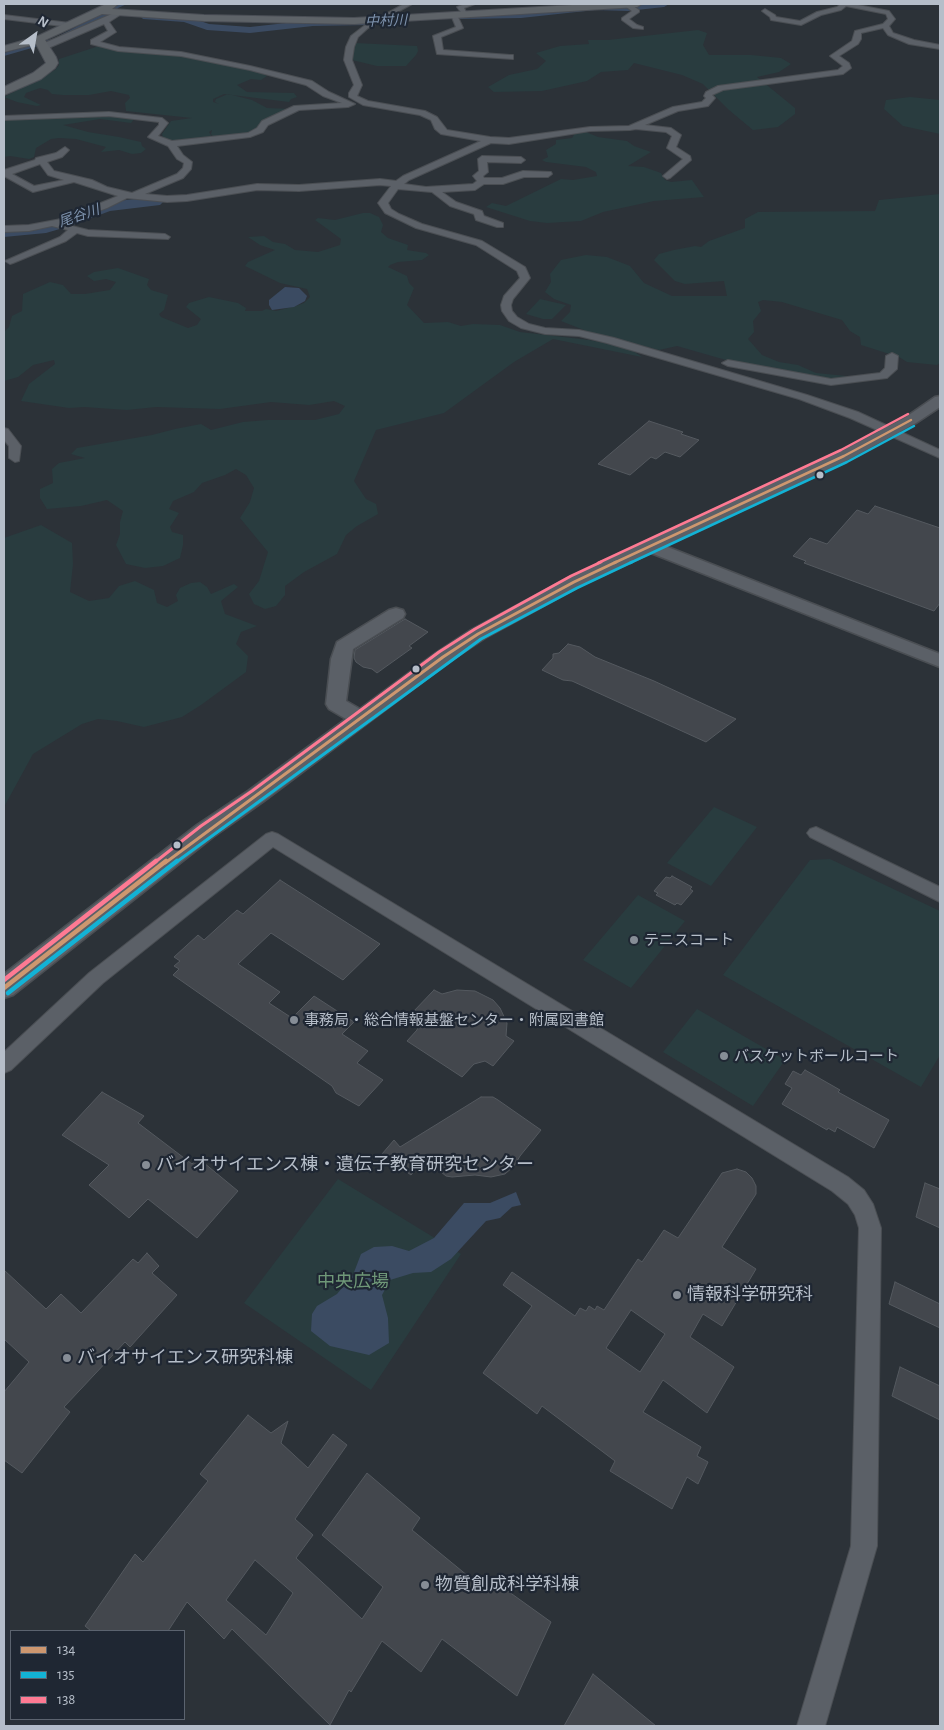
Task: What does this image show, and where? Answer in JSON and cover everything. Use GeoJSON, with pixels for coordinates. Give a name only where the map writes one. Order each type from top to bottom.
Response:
{"type":"FeatureCollection","features":[{"type":"Feature","properties":{"kind":"main road"},"geometry":{"type":"LineString","coordinates":[[4,49],[40,43],[70,25],[136,4]]}},
{"type":"Feature","properties":{"kind":"main road"},"geometry":{"type":"LineString","coordinates":[[111,12],[236,20],[375,22],[632,4]]}},
{"type":"Feature","properties":{"kind":"main road"},"geometry":{"type":"LineString","coordinates":[[4,91],[48,69],[52,60],[40,43]]}},
{"type":"Feature","properties":{"kind":"street"},"geometry":{"type":"LineString","coordinates":[[192,4],[198,4]]}},
{"type":"Feature","properties":{"kind":"street"},"geometry":{"type":"LineString","coordinates":[[356,103],[353,94],[358,85],[348,60],[350,47],[355,36],[375,22],[409,4]]}},
{"type":"Feature","properties":{"kind":"street"},"geometry":{"type":"LineString","coordinates":[[472,4],[460,7],[460,28],[437,36],[440,52],[510,57]]}},
{"type":"Feature","properties":{"kind":"street"},"geometry":{"type":"LineString","coordinates":[[632,4],[637,11],[624,19],[635,27],[641,28]]}},
{"type":"Feature","properties":{"kind":"street"},"geometry":{"type":"LineString","coordinates":[[40,43],[111,12],[112,32],[95,40],[100,45],[118,49],[167,52],[222,61],[309,83],[326,94],[356,103],[422,113],[434,119],[438,127],[444,132],[490,140],[509,141],[590,129],[636,126],[676,109],[705,104],[711,98],[708,96],[709,94],[715,89],[840,72],[847,68],[846,65],[834,56],[855,42],[857,32],[885,26],[892,19],[889,13],[845,4],[839,9],[819,12],[801,23],[773,19],[773,16],[765,10]]}},
{"type":"Feature","properties":{"kind":"street"},"geometry":{"type":"LineString","coordinates":[[4,17],[70,25]]}},
{"type":"Feature","properties":{"kind":"street"},"geometry":{"type":"LineString","coordinates":[[885,26],[890,34],[894,36],[940,47]]}},
{"type":"Feature","properties":{"kind":"street"},"geometry":{"type":"LineString","coordinates":[[4,118],[109,114],[159,119],[164,121],[163,126],[152,137],[171,144],[202,142],[250,135],[260,130],[265,122],[297,108],[339,107],[356,103]]}},
{"type":"Feature","properties":{"kind":"street"},"geometry":{"type":"LineString","coordinates":[[636,126],[668,130],[677,135],[671,148],[687,158],[687,160],[667,176]]}},
{"type":"Feature","properties":{"kind":"street"},"geometry":{"type":"LineString","coordinates":[[490,140],[433,165],[396,185],[383,203],[384,207],[396,216],[419,226],[479,243],[521,269],[525,278],[508,298],[506,305],[507,311],[513,319],[525,326],[546,331],[579,333],[803,397],[854,415],[940,454]]}},
{"type":"Feature","properties":{"kind":"street"},"geometry":{"type":"LineString","coordinates":[[4,229],[54,224],[104,206],[186,172],[188,162],[180,157],[171,144]]}},
{"type":"Feature","properties":{"kind":"street"},"geometry":{"type":"LineString","coordinates":[[4,176],[39,160],[59,155],[65,150]]}},
{"type":"Feature","properties":{"kind":"street"},"geometry":{"type":"LineString","coordinates":[[478,187],[477,176],[484,172],[482,159],[521,160]]}},
{"type":"Feature","properties":{"kind":"street"},"geometry":{"type":"LineString","coordinates":[[39,160],[52,173],[130,195],[178,199],[257,187],[306,188],[380,182],[433,190],[478,187],[523,174],[548,174]]}},
{"type":"Feature","properties":{"kind":"street"},"geometry":{"type":"LineString","coordinates":[[4,176],[14,178],[33,188],[65,181],[93,184]]}},
{"type":"Feature","properties":{"kind":"street"},"geometry":{"type":"LineString","coordinates":[[433,190],[456,206],[480,213],[479,218],[500,226]]}},
{"type":"Feature","properties":{"kind":"street"},"geometry":{"type":"LineString","coordinates":[[54,224],[88,233],[165,238]]}},
{"type":"Feature","properties":{"kind":"street"},"geometry":{"type":"LineString","coordinates":[[10,238],[17,229]]}},
{"type":"Feature","properties":{"kind":"street"},"geometry":{"type":"LineString","coordinates":[[6,260],[63,239],[76,230]]}},
{"type":"Feature","properties":{"kind":"street"},"geometry":{"type":"LineString","coordinates":[[522,311],[529,318],[540,323],[578,331],[579,333]]}},
{"type":"Feature","properties":{"kind":"street"},"geometry":{"type":"LineString","coordinates":[[664,356],[669,350],[675,348],[746,368],[831,382],[883,376],[891,369],[892,356]]}},
{"type":"Feature","properties":{"kind":"street"},"geometry":{"type":"LineString","coordinates":[[4,988],[205,831],[256,796],[443,656],[478,634],[574,582],[844,456],[911,420],[940,400]]}},
{"type":"Feature","properties":{"kind":"street"},"geometry":{"type":"LineString","coordinates":[[4,432],[15,446],[15,458]]}},
{"type":"Feature","properties":{"kind":"street"},"geometry":{"type":"LineString","coordinates":[[650,546],[940,661]]}},
{"type":"Feature","properties":{"kind":"street"},"geometry":{"type":"LineString","coordinates":[[360,718],[336,704],[344,646],[396,614]]}},
{"type":"Feature","properties":{"kind":"street"},"geometry":{"type":"LineString","coordinates":[[816,833],[940,895]]}},
{"type":"Feature","properties":{"kind":"street"},"geometry":{"type":"LineString","coordinates":[[4,1064],[96,978],[272,838],[840,1184],[856,1197],[865,1211],[870,1228],[864,1546],[811,1726]]}},
{"type":"Feature","properties":{"kind":"green space"},"geometry":{"type":"Polygon","coordinates":[[[698,30],[707,33],[703,45],[709,55],[751,55],[781,58],[791,64],[779,72],[757,77],[795,108],[795,114],[778,127],[753,130],[729,110],[703,84],[682,75],[634,63],[628,70],[601,72],[587,81],[542,91],[494,92],[488,87],[509,75],[537,69],[546,61],[536,53],[560,46],[589,44],[588,40],[608,40],[698,30]]]}},
{"type":"Feature","properties":{"kind":"green space"},"geometry":{"type":"Polygon","coordinates":[[[355,43],[417,46],[418,51],[406,66],[377,66],[352,60],[355,43]]]}},
{"type":"Feature","properties":{"kind":"green space"},"geometry":{"type":"Polygon","coordinates":[[[99,46],[169,53],[257,71],[267,76],[261,80],[251,79],[237,85],[247,92],[294,93],[297,97],[289,102],[232,95],[252,100],[267,108],[291,109],[253,133],[215,139],[211,134],[212,130],[209,132],[212,137],[207,139],[172,141],[163,138],[162,134],[171,121],[192,118],[126,111],[125,103],[130,98],[129,95],[111,91],[89,95],[63,95],[52,94],[48,90],[40,88],[26,93],[24,97],[41,105],[37,106],[4,97],[55,70],[59,65],[59,59],[99,46]],[[227,94],[213,99],[213,102],[219,104],[215,102],[216,99],[227,94]]]}},
{"type":"Feature","properties":{"kind":"green space"},"geometry":{"type":"Polygon","coordinates":[[[910,97],[940,100],[940,134],[903,126],[884,109],[886,100],[910,97]]]}},
{"type":"Feature","properties":{"kind":"green space"},"geometry":{"type":"Polygon","coordinates":[[[109,115],[135,118],[131,123],[100,119],[63,125],[88,132],[141,142],[142,146],[146,149],[141,153],[132,154],[119,150],[101,152],[106,147],[76,139],[59,138],[51,139],[36,148],[34,157],[29,159],[4,157],[4,119],[109,115]]]}},
{"type":"Feature","properties":{"kind":"green space"},"geometry":{"type":"Polygon","coordinates":[[[576,132],[586,132],[598,137],[627,141],[634,146],[651,152],[628,166],[644,167],[661,173],[665,180],[671,182],[692,180],[704,197],[654,201],[603,212],[581,221],[547,223],[530,221],[486,207],[492,203],[506,206],[561,179],[573,180],[597,176],[596,172],[586,167],[542,160],[548,157],[546,150],[556,144],[556,140],[572,138],[576,132]]]}},
{"type":"Feature","properties":{"kind":"green space"},"geometry":{"type":"Polygon","coordinates":[[[940,194],[940,363],[937,365],[907,362],[899,357],[861,345],[860,337],[850,331],[842,320],[782,302],[763,300],[758,302],[761,311],[753,321],[754,332],[748,339],[762,355],[779,362],[798,365],[816,373],[856,377],[825,380],[747,366],[677,346],[659,350],[589,332],[561,321],[570,312],[571,305],[554,299],[545,292],[551,282],[550,274],[561,260],[586,255],[607,257],[630,266],[644,283],[672,296],[727,296],[724,281],[685,284],[675,281],[654,260],[659,254],[695,246],[701,247],[709,241],[745,228],[745,219],[758,212],[875,211],[879,200],[940,194]]]}},
{"type":"Feature","properties":{"kind":"green space"},"geometry":{"type":"Polygon","coordinates":[[[370,213],[379,217],[383,225],[381,232],[388,238],[408,245],[407,250],[429,255],[422,260],[398,262],[388,267],[407,276],[409,283],[414,288],[407,305],[424,323],[448,322],[461,326],[473,324],[500,325],[520,332],[589,340],[629,348],[642,357],[553,339],[514,362],[444,413],[376,430],[354,481],[366,499],[376,504],[378,514],[346,535],[337,554],[304,572],[285,586],[285,595],[276,606],[265,609],[254,604],[249,594],[259,581],[268,552],[240,518],[250,502],[254,488],[246,475],[236,469],[202,483],[194,492],[173,501],[169,509],[179,513],[170,527],[172,532],[183,535],[183,545],[180,558],[163,566],[145,568],[126,564],[116,545],[120,534],[120,522],[123,511],[107,500],[81,506],[47,509],[40,498],[40,489],[53,483],[52,469],[59,463],[85,458],[71,454],[77,448],[201,424],[211,430],[243,422],[315,420],[339,414],[345,406],[334,401],[309,405],[271,402],[220,409],[156,407],[127,410],[84,407],[69,408],[21,401],[29,384],[55,364],[54,360],[33,365],[18,377],[4,381],[4,332],[9,327],[12,316],[22,311],[23,294],[50,282],[63,285],[71,294],[110,290],[116,282],[106,279],[94,281],[87,276],[94,272],[118,268],[149,279],[147,285],[151,290],[168,295],[164,310],[159,314],[161,317],[188,328],[197,325],[201,319],[186,307],[189,303],[209,297],[238,303],[246,308],[245,311],[262,311],[266,309],[276,311],[304,303],[310,297],[307,289],[280,283],[245,266],[248,262],[275,250],[260,245],[248,237],[264,236],[273,242],[285,244],[295,250],[318,252],[340,245],[341,239],[315,220],[318,218],[335,220],[370,213]]]}},
{"type":"Feature","properties":{"kind":"green space"},"geometry":{"type":"Polygon","coordinates":[[[540,299],[566,305],[552,319],[543,319],[526,314],[540,299]]]}},
{"type":"Feature","properties":{"kind":"green space"},"geometry":{"type":"Polygon","coordinates":[[[41,525],[72,543],[73,564],[70,592],[89,601],[109,598],[119,586],[135,581],[154,590],[157,603],[167,607],[178,601],[176,595],[180,588],[191,583],[200,582],[207,587],[211,594],[234,584],[238,587],[221,601],[225,614],[257,626],[241,632],[236,644],[248,656],[246,672],[201,705],[182,717],[144,727],[98,719],[82,724],[33,754],[4,807],[4,538],[41,525]]]}},
{"type":"Feature","properties":{"kind":"green space"},"geometry":{"type":"Polygon","coordinates":[[[714,807],[757,827],[711,886],[667,863],[714,807]]]}},
{"type":"Feature","properties":{"kind":"green space"},"geometry":{"type":"Polygon","coordinates":[[[830,859],[940,911],[940,1055],[921,1087],[723,975],[810,860],[830,859]]]}},
{"type":"Feature","properties":{"kind":"green space","name":"テニスコート"},"geometry":{"type":"Polygon","coordinates":[[[638,895],[685,921],[631,988],[583,960],[638,895]]]}},
{"type":"Feature","properties":{"kind":"green space","name":"バスケットボールコート"},"geometry":{"type":"Polygon","coordinates":[[[697,1009],[785,1060],[753,1106],[663,1052],[697,1009]]]}},
{"type":"Feature","properties":{"kind":"green space","name":"中央広場"},"geometry":{"type":"Polygon","coordinates":[[[338,1179],[461,1254],[371,1390],[244,1303],[338,1179]]]}},
{"type":"Feature","properties":{"kind":"water"},"geometry":{"type":"Polygon","coordinates":[[[120,4],[127,4],[118,8],[116,12],[49,43],[4,56],[4,53],[55,38],[120,4]]]}},
{"type":"Feature","properties":{"kind":"water"},"geometry":{"type":"Polygon","coordinates":[[[285,287],[299,288],[307,296],[305,301],[294,307],[272,310],[269,300],[285,287]]]}},
{"type":"Feature","properties":{"kind":"water"},"geometry":{"type":"Polygon","coordinates":[[[516,1192],[521,1205],[512,1207],[500,1218],[486,1221],[451,1259],[431,1272],[413,1273],[390,1280],[382,1295],[388,1318],[389,1343],[369,1355],[330,1346],[311,1331],[312,1314],[317,1306],[337,1294],[353,1275],[361,1254],[374,1247],[392,1246],[409,1251],[434,1238],[464,1203],[490,1203],[516,1192]]]}},
{"type":"Feature","properties":{"kind":"building"},"geometry":{"type":"Polygon","coordinates":[[[649,421],[683,432],[681,434],[699,440],[680,457],[665,452],[656,459],[651,457],[630,475],[598,464],[649,421]]]}},
{"type":"Feature","properties":{"kind":"building"},"geometry":{"type":"Polygon","coordinates":[[[875,506],[940,528],[940,603],[934,611],[804,563],[806,561],[793,556],[810,538],[827,544],[857,510],[868,514],[875,506]]]}},
{"type":"Feature","properties":{"kind":"building"},"geometry":{"type":"Polygon","coordinates":[[[405,619],[428,632],[409,646],[412,648],[377,673],[356,662],[354,658],[355,650],[405,619]]]}},
{"type":"Feature","properties":{"kind":"building"},"geometry":{"type":"Polygon","coordinates":[[[568,644],[580,647],[595,657],[654,681],[736,719],[706,742],[572,681],[563,680],[542,670],[553,658],[553,654],[559,653],[568,644]]]}},
{"type":"Feature","properties":{"kind":"building"},"geometry":{"type":"Polygon","coordinates":[[[672,876],[692,887],[690,889],[693,891],[681,905],[677,903],[675,905],[656,895],[658,893],[654,891],[666,877],[670,878],[672,876]]]}},
{"type":"Feature","properties":{"kind":"building"},"geometry":{"type":"Polygon","coordinates":[[[280,880],[380,944],[343,980],[271,933],[238,964],[280,992],[269,1003],[292,1018],[314,996],[354,1022],[342,1034],[368,1051],[357,1063],[383,1080],[359,1106],[336,1093],[332,1086],[173,975],[179,969],[174,966],[180,961],[174,957],[198,935],[204,940],[237,910],[243,914],[280,880]]]}},
{"type":"Feature","properties":{"kind":"building"},"geometry":{"type":"Polygon","coordinates":[[[434,990],[442,994],[457,990],[475,991],[493,1000],[500,1008],[507,1023],[506,1036],[514,1041],[493,1066],[485,1061],[474,1064],[462,1077],[407,1041],[417,1030],[420,1017],[413,1012],[434,990]]]}},
{"type":"Feature","properties":{"kind":"building"},"geometry":{"type":"Polygon","coordinates":[[[805,1070],[840,1090],[838,1092],[889,1120],[874,1148],[837,1127],[835,1132],[828,1128],[827,1130],[782,1104],[792,1088],[785,1084],[793,1071],[801,1075],[805,1070]]]}},
{"type":"Feature","properties":{"kind":"building","name":"バイオサイエンス棟・遺伝子教育研究センター"},"geometry":{"type":"Polygon","coordinates":[[[102,1092],[144,1116],[138,1123],[192,1164],[198,1158],[238,1191],[197,1238],[148,1199],[129,1218],[89,1185],[109,1165],[62,1135],[102,1092]]]}},
{"type":"Feature","properties":{"kind":"building"},"geometry":{"type":"Polygon","coordinates":[[[481,1097],[493,1097],[541,1130],[514,1166],[505,1174],[491,1177],[475,1175],[446,1176],[425,1159],[411,1175],[382,1154],[394,1140],[400,1147],[481,1097]]]}},
{"type":"Feature","properties":{"kind":"building"},"geometry":{"type":"Polygon","coordinates":[[[737,1169],[746,1172],[756,1186],[756,1194],[722,1247],[756,1269],[722,1326],[703,1314],[690,1337],[734,1367],[707,1413],[663,1380],[643,1412],[701,1447],[697,1456],[708,1462],[698,1484],[687,1477],[672,1509],[610,1471],[615,1461],[542,1406],[537,1414],[483,1373],[532,1306],[503,1285],[512,1272],[575,1316],[580,1308],[586,1311],[589,1306],[595,1310],[597,1306],[604,1310],[638,1259],[642,1262],[664,1230],[678,1238],[722,1173],[737,1169]],[[631,1310],[606,1348],[640,1372],[665,1334],[631,1310]]]}},
{"type":"Feature","properties":{"kind":"building"},"geometry":{"type":"Polygon","coordinates":[[[925,1183],[940,1189],[940,1228],[916,1217],[925,1183]]]}},
{"type":"Feature","properties":{"kind":"building","name":"バイオサイエンス研究科棟"},"geometry":{"type":"Polygon","coordinates":[[[147,1253],[159,1266],[152,1273],[177,1295],[130,1347],[125,1342],[64,1407],[70,1412],[22,1473],[4,1460],[4,1392],[29,1362],[4,1339],[4,1270],[46,1309],[61,1294],[81,1313],[133,1259],[138,1263],[147,1253]]]}},
{"type":"Feature","properties":{"kind":"building"},"geometry":{"type":"Polygon","coordinates":[[[895,1282],[940,1304],[940,1328],[889,1304],[895,1282]]]}},
{"type":"Feature","properties":{"kind":"building"},"geometry":{"type":"Polygon","coordinates":[[[900,1367],[940,1386],[940,1420],[892,1396],[900,1367]]]}},
{"type":"Feature","properties":{"kind":"building"},"geometry":{"type":"Polygon","coordinates":[[[248,1415],[271,1433],[288,1421],[281,1443],[308,1468],[333,1434],[347,1445],[295,1519],[313,1535],[296,1558],[362,1619],[383,1587],[322,1535],[367,1473],[420,1518],[412,1530],[485,1590],[491,1579],[551,1622],[517,1696],[442,1639],[421,1672],[382,1641],[351,1692],[349,1690],[330,1725],[232,1629],[224,1639],[187,1602],[169,1630],[90,1630],[85,1626],[135,1554],[143,1562],[208,1481],[200,1474],[248,1415]],[[255,1560],[226,1600],[266,1635],[293,1593],[255,1560]]]}},
{"type":"Feature","properties":{"kind":"building"},"geometry":{"type":"Polygon","coordinates":[[[593,1674],[656,1726],[564,1726],[593,1674]]]}},
{"type":"Feature","properties":{"kind":"waterway","name":"中村川"},"geometry":{"type":"LineString","coordinates":[[460,16],[521,15],[595,7],[628,8],[664,4]]}},
{"type":"Feature","properties":{"kind":"waterway","name":"中村川"},"geometry":{"type":"LineString","coordinates":[[147,17],[186,19],[207,27],[250,30],[313,23],[368,22]]}},
{"type":"Feature","properties":{"kind":"waterway","name":"尾谷川"},"geometry":{"type":"LineString","coordinates":[[4,232],[46,228],[107,207],[155,202]]}},
{"type":"Feature","properties":{"kind":"transit line","name":"138"},"geometry":{"type":"LineString","coordinates":[[4,980],[201,826],[252,791],[439,652],[475,629],[571,576],[841,450],[908,414]]}},
{"type":"Feature","properties":{"kind":"transit line","name":"134"},"geometry":{"type":"LineString","coordinates":[[4,988],[205,831],[256,796],[443,657],[478,634],[574,582],[844,456],[911,420]]}},
{"type":"Feature","properties":{"kind":"transit line","name":"135"},"geometry":{"type":"LineString","coordinates":[[8,993],[209,836],[260,801],[447,662],[481,639],[577,588],[847,462],[914,426]]}},
{"type":"Feature","properties":{"kind":"place","name":"テニスコート"},"geometry":{"type":"Point","coordinates":[634,940]}},
{"type":"Feature","properties":{"kind":"place","name":"事務局・総合情報基盤センター・附属図書館"},"geometry":{"type":"Point","coordinates":[294,1020]}},
{"type":"Feature","properties":{"kind":"place","name":"バスケットボールコート"},"geometry":{"type":"Point","coordinates":[724,1056]}},
{"type":"Feature","properties":{"kind":"place","name":"バイオサイエンス棟・遺伝子教育研究センター"},"geometry":{"type":"Point","coordinates":[146,1165]}},
{"type":"Feature","properties":{"kind":"place","name":"情報科学研究科"},"geometry":{"type":"Point","coordinates":[677,1295]}},
{"type":"Feature","properties":{"kind":"place","name":"バイオサイエンス研究科棟"},"geometry":{"type":"Point","coordinates":[67,1358]}},
{"type":"Feature","properties":{"kind":"place","name":"物質創成科学科棟"},"geometry":{"type":"Point","coordinates":[425,1585]}}]}
